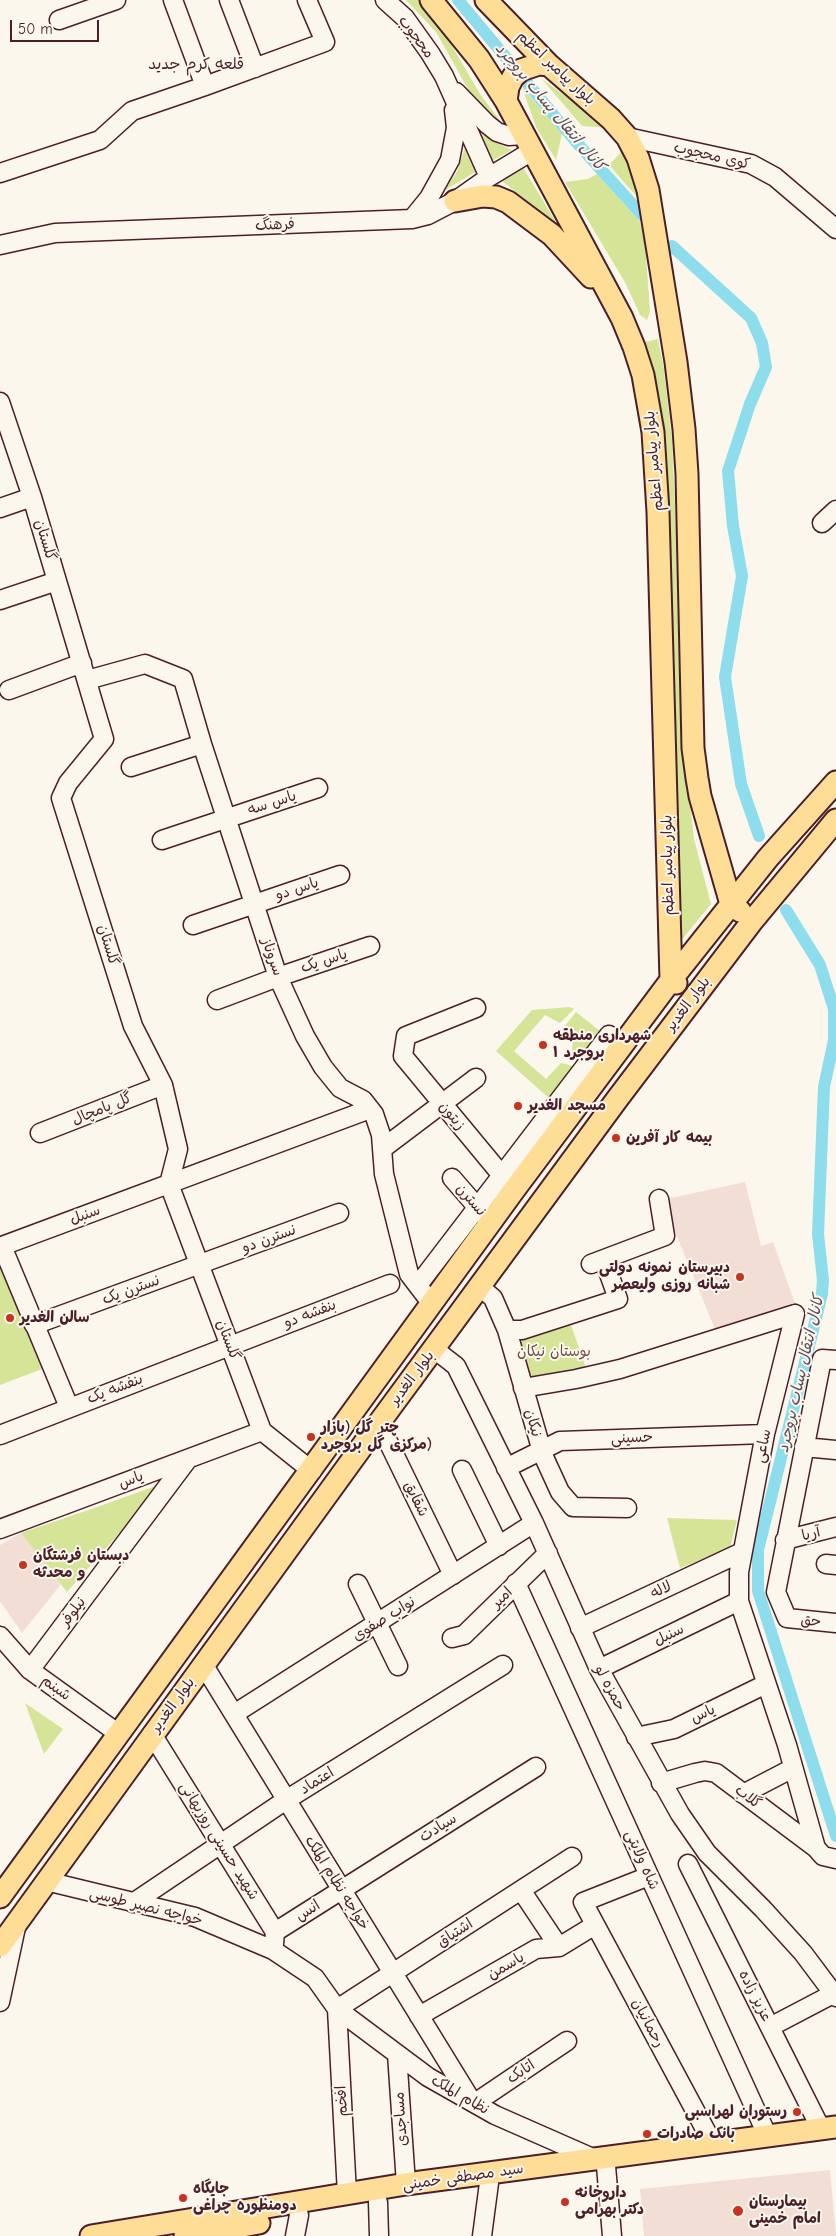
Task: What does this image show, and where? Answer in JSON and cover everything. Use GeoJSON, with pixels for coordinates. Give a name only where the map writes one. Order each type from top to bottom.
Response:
{"type":"FeatureCollection","features":[{"type":"Feature","properties":{"kind":"main road","name":"بلوار پیامبر اعظم"},"geometry":{"type":"LineString","coordinates":[[431,0],[479,59],[506,101],[614,302],[634,347],[643,375],[656,462],[671,980]]}},
{"type":"Feature","properties":{"kind":"main road","name":"بلوار پیامبر اعظم"},"geometry":{"type":"LineString","coordinates":[[486,0],[549,65],[611,119],[627,137],[638,158],[648,190],[681,399],[687,474],[693,748],[700,796],[731,904]]}},
{"type":"Feature","properties":{"kind":"main road"},"geometry":{"type":"LineString","coordinates":[[506,101],[508,87],[513,77],[521,70],[539,64],[549,65]]}},
{"type":"Feature","properties":{"kind":"main road"},"geometry":{"type":"LineString","coordinates":[[455,201],[483,196],[496,197],[520,209],[552,235],[614,302]]}},
{"type":"Feature","properties":{"kind":"main road","name":"بلوار الغدیر"},"geometry":{"type":"LineString","coordinates":[[0,1897],[401,1348],[432,1304],[484,1215],[731,904],[792,830],[836,782]]}},
{"type":"Feature","properties":{"kind":"main road","name":"بلوار الغدیر"},"geometry":{"type":"LineString","coordinates":[[0,1946],[379,1423],[694,997],[753,920],[836,820]]}},
{"type":"Feature","properties":{"kind":"main road"},"geometry":{"type":"LineString","coordinates":[[731,904],[753,920]]}},
{"type":"Feature","properties":{"kind":"main road"},"geometry":{"type":"LineString","coordinates":[[671,980],[694,997]]}},
{"type":"Feature","properties":{"kind":"main road"},"geometry":{"type":"LineString","coordinates":[[401,1348],[428,1357]]}},
{"type":"Feature","properties":{"kind":"main road"},"geometry":{"type":"LineString","coordinates":[[383,1373],[405,1388]]}},
{"type":"Feature","properties":{"kind":"main road","name":"سید مصطفی خمینی"},"geometry":{"type":"LineString","coordinates":[[185,2236],[213,2234],[299,2215],[601,2162],[713,2144],[831,2131]]}},
{"type":"Feature","properties":{"kind":"main road","name":"سید مصطفی خمینی"},"geometry":{"type":"LineString","coordinates":[[91,2236],[406,2184],[601,2162],[831,2131]]}},
{"type":"Feature","properties":{"kind":"street"},"geometry":{"type":"LineString","coordinates":[[59,20],[116,0]]}},
{"type":"Feature","properties":{"kind":"street"},"geometry":{"type":"LineString","coordinates":[[173,0],[205,86]]}},
{"type":"Feature","properties":{"kind":"street"},"geometry":{"type":"LineString","coordinates":[[229,0],[255,68]]}},
{"type":"Feature","properties":{"kind":"street"},"geometry":{"type":"LineString","coordinates":[[0,173],[100,140],[132,110],[205,86],[325,42],[307,0]]}},
{"type":"Feature","properties":{"kind":"street","name":"محجوب"},"geometry":{"type":"LineString","coordinates":[[385,0],[405,18],[423,41],[444,76]]}},
{"type":"Feature","properties":{"kind":"street"},"geometry":{"type":"LineString","coordinates":[[444,76],[462,100],[487,124],[502,134],[516,137],[528,143]]}},
{"type":"Feature","properties":{"kind":"street"},"geometry":{"type":"LineString","coordinates":[[444,76],[489,176]]}},
{"type":"Feature","properties":{"kind":"street"},"geometry":{"type":"LineString","coordinates":[[412,219],[430,198],[439,183],[454,146],[456,128],[454,109],[444,76]]}},
{"type":"Feature","properties":{"kind":"street","name":"کوی محجوب"},"geometry":{"type":"LineString","coordinates":[[627,137],[751,164],[775,177],[836,229]]}},
{"type":"Feature","properties":{"kind":"street","name":"فرهنگ"},"geometry":{"type":"LineString","coordinates":[[0,245],[55,233],[412,219],[428,215],[455,201],[489,176],[528,143]]}},
{"type":"Feature","properties":{"kind":"street","name":"گلستان"},"geometry":{"type":"LineString","coordinates":[[1,406],[32,497],[104,739],[68,783],[62,798],[133,1026],[163,1085],[178,1150],[168,1184],[262,1430]]}},
{"type":"Feature","properties":{"kind":"street"},"geometry":{"type":"LineString","coordinates":[[0,508],[32,497]]}},
{"type":"Feature","properties":{"kind":"street"},"geometry":{"type":"LineString","coordinates":[[822,523],[836,510]]}},
{"type":"Feature","properties":{"kind":"street"},"geometry":{"type":"LineString","coordinates":[[0,600],[57,581]]}},
{"type":"Feature","properties":{"kind":"street"},"geometry":{"type":"LineString","coordinates":[[8,690],[82,663]]}},
{"type":"Feature","properties":{"kind":"street","name":"سروناز"},"geometry":{"type":"LineString","coordinates":[[87,680],[145,664],[183,679],[202,744],[278,976],[305,1036],[323,1067],[340,1088],[363,1100],[374,1114],[381,1135],[384,1174],[409,1274],[432,1304]]}},
{"type":"Feature","properties":{"kind":"street"},"geometry":{"type":"LineString","coordinates":[[131,766],[202,744]]}},
{"type":"Feature","properties":{"kind":"street","name":"یاس سه"},"geometry":{"type":"LineString","coordinates":[[162,840],[318,788]]}},
{"type":"Feature","properties":{"kind":"street","name":"یاس دو"},"geometry":{"type":"LineString","coordinates":[[193,925],[340,875]]}},
{"type":"Feature","properties":{"kind":"street","name":"یاس یک"},"geometry":{"type":"LineString","coordinates":[[217,1000],[278,976],[370,946]]}},
{"type":"Feature","properties":{"kind":"street","name":"زیتون"},"geometry":{"type":"LineString","coordinates":[[476,1008],[406,1036],[403,1056],[508,1183]]}},
{"type":"Feature","properties":{"kind":"street"},"geometry":{"type":"LineString","coordinates":[[508,1183],[609,1036]]}},
{"type":"Feature","properties":{"kind":"street"},"geometry":{"type":"LineString","coordinates":[[382,1149],[476,1078]]}},
{"type":"Feature","properties":{"kind":"street","name":"گل پامچال"},"geometry":{"type":"LineString","coordinates":[[40,1133],[163,1085]]}},
{"type":"Feature","properties":{"kind":"street","name":"سنبل"},"geometry":{"type":"LineString","coordinates":[[34,1325],[2,1246],[370,1110]]}},
{"type":"Feature","properties":{"kind":"street","name":"نسترن"},"geometry":{"type":"LineString","coordinates":[[452,1178],[484,1215]]}},
{"type":"Feature","properties":{"kind":"street"},"geometry":{"type":"LineString","coordinates":[[507,1330],[522,1330],[618,1299],[598,1262],[665,1236],[659,1199]]}},
{"type":"Feature","properties":{"kind":"street","name":"نسترن دو"},"geometry":{"type":"LineString","coordinates":[[199,1265],[339,1213]]}},
{"type":"Feature","properties":{"kind":"street"},"geometry":{"type":"LineString","coordinates":[[418,1285],[484,1215]]}},
{"type":"Feature","properties":{"kind":"street","name":"نسترن یک"},"geometry":{"type":"LineString","coordinates":[[34,1325],[199,1265]]}},
{"type":"Feature","properties":{"kind":"street","name":"بنفشه دو"},"geometry":{"type":"LineString","coordinates":[[230,1344],[390,1284]]}},
{"type":"Feature","properties":{"kind":"street","name":"نیکان"},"geometry":{"type":"LineString","coordinates":[[480,1287],[493,1298],[507,1330],[541,1450],[560,1492],[568,1503],[574,1507],[627,1508]]}},
{"type":"Feature","properties":{"kind":"street","name":"ساعی"},"geometry":{"type":"LineString","coordinates":[[523,1388],[620,1369],[795,1314],[765,1434],[742,1552],[739,1572],[739,1600],[793,1768],[825,1854]]}},
{"type":"Feature","properties":{"kind":"street"},"geometry":{"type":"LineString","coordinates":[[34,1325],[69,1408]]}},
{"type":"Feature","properties":{"kind":"street","name":"بنفشه یک"},"geometry":{"type":"LineString","coordinates":[[0,1435],[230,1344]]}},
{"type":"Feature","properties":{"kind":"street","name":"حمزه لو"},"geometry":{"type":"LineString","coordinates":[[428,1357],[456,1366],[534,1523],[599,1669],[680,1814],[707,1852],[763,1908],[803,1953],[834,1996]]}},
{"type":"Feature","properties":{"kind":"street"},"geometry":{"type":"LineString","coordinates":[[786,1540],[804,1447],[829,1360]]}},
{"type":"Feature","properties":{"kind":"street","name":"شقایق"},"geometry":{"type":"LineString","coordinates":[[379,1423],[453,1575]]}},
{"type":"Feature","properties":{"kind":"street"},"geometry":{"type":"LineString","coordinates":[[262,1430],[312,1471]]}},
{"type":"Feature","properties":{"kind":"street","name":"یاس"},"geometry":{"type":"LineString","coordinates":[[0,1529],[262,1430]]}},
{"type":"Feature","properties":{"kind":"street","name":"حسینی"},"geometry":{"type":"LineString","coordinates":[[506,1468],[560,1441],[765,1434]]}},
{"type":"Feature","properties":{"kind":"street"},"geometry":{"type":"LineString","coordinates":[[804,1447],[836,1450]]}},
{"type":"Feature","properties":{"kind":"street","name":"نیلوفر"},"geometry":{"type":"LineString","coordinates":[[30,1670],[188,1458]]}},
{"type":"Feature","properties":{"kind":"street"},"geometry":{"type":"LineString","coordinates":[[462,1470],[499,1546]]}},
{"type":"Feature","properties":{"kind":"street","name":"نواب صفوی"},"geometry":{"type":"LineString","coordinates":[[234,1714],[534,1523]]}},
{"type":"Feature","properties":{"kind":"street","name":"آریا"},"geometry":{"type":"LineString","coordinates":[[786,1540],[836,1527]]}},
{"type":"Feature","properties":{"kind":"street","name":"حق"},"geometry":{"type":"LineString","coordinates":[[786,1540],[776,1592],[787,1618],[836,1623]]}},
{"type":"Feature","properties":{"kind":"street","name":"لاله"},"geometry":{"type":"LineString","coordinates":[[580,1628],[742,1552]]}},
{"type":"Feature","properties":{"kind":"street","name":"امیر"},"geometry":{"type":"LineString","coordinates":[[452,1638],[464,1634],[548,1553]]}},
{"type":"Feature","properties":{"kind":"street","name":"شاه ولایتی"},"geometry":{"type":"LineString","coordinates":[[516,1583],[768,2137]]}},
{"type":"Feature","properties":{"kind":"street"},"geometry":{"type":"LineString","coordinates":[[358,1584],[398,1666]]}},
{"type":"Feature","properties":{"kind":"street","name":"سنبل"},"geometry":{"type":"LineString","coordinates":[[599,1669],[739,1600]]}},
{"type":"Feature","properties":{"kind":"street","name":"شبنم"},"geometry":{"type":"LineString","coordinates":[[0,1636],[30,1670],[119,1734]]}},
{"type":"Feature","properties":{"kind":"street","name":"خواجه نظام الملک"},"geometry":{"type":"LineString","coordinates":[[203,1664],[473,2102]]}},
{"type":"Feature","properties":{"kind":"street","name":"اعتماد"},"geometry":{"type":"LineString","coordinates":[[133,1903],[286,1800],[503,1665]]}},
{"type":"Feature","properties":{"kind":"street","name":"یاس"},"geometry":{"type":"LineString","coordinates":[[636,1737],[674,1729],[766,1684]]}},
{"type":"Feature","properties":{"kind":"street","name":"شهید حسینی روزبهانی"},"geometry":{"type":"LineString","coordinates":[[152,1734],[275,1932]]}},
{"type":"Feature","properties":{"kind":"street","name":"سیادت"},"geometry":{"type":"LineString","coordinates":[[341,1889],[536,1767]]}},
{"type":"Feature","properties":{"kind":"street"},"geometry":{"type":"LineString","coordinates":[[743,1794],[793,1768]]}},
{"type":"Feature","properties":{"kind":"street","name":"گلاب"},"geometry":{"type":"LineString","coordinates":[[662,1783],[705,1771],[716,1773],[825,1854]]}},
{"type":"Feature","properties":{"kind":"street","name":"اشتیاق"},"geometry":{"type":"LineString","coordinates":[[337,2009],[572,1857]]}},
{"type":"Feature","properties":{"kind":"street","name":"عزیز زاده"},"geometry":{"type":"LineString","coordinates":[[688,1864],[770,2027],[831,2131]]}},
{"type":"Feature","properties":{"kind":"street","name":"رحمانیان"},"geometry":{"type":"LineString","coordinates":[[649,1876],[583,1902],[713,2144]]}},
{"type":"Feature","properties":{"kind":"street","name":"خواجه نصیر طوسی"},"geometry":{"type":"LineString","coordinates":[[46,1881],[195,1917],[273,1950],[314,1978],[337,2009]]}},
{"type":"Feature","properties":{"kind":"street","name":"انس"},"geometry":{"type":"LineString","coordinates":[[275,1932],[341,1889]]}},
{"type":"Feature","properties":{"kind":"street"},"geometry":{"type":"LineString","coordinates":[[521,1890],[559,1947]]}},
{"type":"Feature","properties":{"kind":"street"},"geometry":{"type":"LineString","coordinates":[[0,2002],[17,1922]]}},
{"type":"Feature","properties":{"kind":"street","name":"یاسمن"},"geometry":{"type":"LineString","coordinates":[[419,2016],[536,1949],[559,1947],[595,1925]]}},
{"type":"Feature","properties":{"kind":"street"},"geometry":{"type":"LineString","coordinates":[[273,1950],[275,1932]]}},
{"type":"Feature","properties":{"kind":"street"},"geometry":{"type":"LineString","coordinates":[[770,2027],[834,1996]]}},
{"type":"Feature","properties":{"kind":"street","name":"نظام الملک"},"geometry":{"type":"LineString","coordinates":[[337,2009],[428,2077],[495,2115],[601,2162]]}},
{"type":"Feature","properties":{"kind":"street","name":"افخم"},"geometry":{"type":"LineString","coordinates":[[337,2009],[347,2194]]}},
{"type":"Feature","properties":{"kind":"street","name":"اتابک"},"geometry":{"type":"LineString","coordinates":[[473,2102],[567,2041]]}},
{"type":"Feature","properties":{"kind":"street","name":"مساجدی"},"geometry":{"type":"LineString","coordinates":[[397,2054],[406,2184]]}},
{"type":"Feature","properties":{"kind":"street"},"geometry":{"type":"LineString","coordinates":[[601,2162],[612,2236]]}},
{"type":"Feature","properties":{"kind":"street"},"geometry":{"type":"LineString","coordinates":[[482,2236],[489,2183]]}},
{"type":"Feature","properties":{"kind":"street"},"geometry":{"type":"LineString","coordinates":[[378,2202],[379,2236]]}},
{"type":"Feature","properties":{"kind":"street"},"geometry":{"type":"LineString","coordinates":[[295,2236],[299,2215]]}},
{"type":"Feature","properties":{"kind":"shaded area","name":"دبیرستان نمونه دولتی شبانه روزی ولیعصر"},"geometry":{"type":"Polygon","coordinates":[[[745,1182],[761,1246],[773,1242],[797,1309],[717,1334],[662,1200],[745,1182]]]}},
{"type":"Feature","properties":{"kind":"shaded area","name":"دبستان فرشتگان و محدثه"},"geometry":{"type":"Polygon","coordinates":[[[21,1533],[61,1584],[22,1633],[0,1601],[0,1545],[21,1533]]]}},
{"type":"Feature","properties":{"kind":"shaded area","name":"بیمارستان امام خمینی"},"geometry":{"type":"Polygon","coordinates":[[[830,2170],[836,2236],[644,2236],[640,2189],[830,2170]]]}},
{"type":"Feature","properties":{"kind":"green space"},"geometry":{"type":"Polygon","coordinates":[[[406,0],[421,0],[442,29],[480,94],[502,123],[485,114],[473,98],[436,32],[406,0]]]}},
{"type":"Feature","properties":{"kind":"green space"},"geometry":{"type":"Polygon","coordinates":[[[541,78],[608,128],[582,126],[541,78]]]}},
{"type":"Feature","properties":{"kind":"green space"},"geometry":{"type":"Polygon","coordinates":[[[522,87],[562,134],[556,160],[536,127],[522,87]]]}},
{"type":"Feature","properties":{"kind":"green space"},"geometry":{"type":"Polygon","coordinates":[[[473,122],[492,141],[512,150],[493,160],[473,122]]]}},
{"type":"Feature","properties":{"kind":"green space"},"geometry":{"type":"Polygon","coordinates":[[[466,144],[477,171],[445,190],[458,170],[466,144]]]}},
{"type":"Feature","properties":{"kind":"green space"},"geometry":{"type":"Polygon","coordinates":[[[626,147],[645,206],[609,165],[626,147]]]}},
{"type":"Feature","properties":{"kind":"green space"},"geometry":{"type":"Polygon","coordinates":[[[521,164],[557,224],[498,178],[521,164]]]}},
{"type":"Feature","properties":{"kind":"green space"},"geometry":{"type":"Polygon","coordinates":[[[597,174],[640,222],[645,243],[650,312],[647,320],[640,315],[626,284],[565,182],[588,179],[597,174]]]}},
{"type":"Feature","properties":{"kind":"green space"},"geometry":{"type":"Polygon","coordinates":[[[658,339],[664,370],[672,440],[683,742],[694,839],[711,904],[676,947],[680,918],[676,745],[641,343],[658,339]]]}},
{"type":"Feature","properties":{"kind":"green space"},"geometry":{"type":"Polygon","coordinates":[[[570,1007],[574,1009],[560,1023],[545,1015],[514,1051],[546,1079],[561,1063],[577,1067],[550,1099],[496,1051],[532,1010],[570,1007]]]}},
{"type":"Feature","properties":{"kind":"green space"},"geometry":{"type":"Polygon","coordinates":[[[576,1012],[600,1031],[576,1063],[572,1050],[573,1038],[564,1027],[576,1012]]]}},
{"type":"Feature","properties":{"kind":"green space","name":"سالن الغدیر"},"geometry":{"type":"Polygon","coordinates":[[[0,1266],[42,1369],[0,1385],[0,1266]]]}},
{"type":"Feature","properties":{"kind":"green space","name":"بوستان نیکان"},"geometry":{"type":"Polygon","coordinates":[[[570,1322],[586,1368],[529,1378],[516,1339],[570,1322]]]}},
{"type":"Feature","properties":{"kind":"green space"},"geometry":{"type":"Polygon","coordinates":[[[164,1483],[67,1592],[21,1533],[100,1506],[164,1483]]]}},
{"type":"Feature","properties":{"kind":"green space"},"geometry":{"type":"Polygon","coordinates":[[[667,1518],[737,1520],[730,1548],[680,1568],[667,1518]]]}},
{"type":"Feature","properties":{"kind":"green space"},"geometry":{"type":"Polygon","coordinates":[[[25,1703],[63,1729],[44,1754],[25,1703]]]}},
{"type":"Feature","properties":{"kind":"waterway","name":"کانال انتقال پساب بروجرد"},"geometry":{"type":"LineString","coordinates":[[458,0],[577,143],[642,215]]}},
{"type":"Feature","properties":{"kind":"waterway","name":"کانال انتقال پساب بروجرد"},"geometry":{"type":"LineString","coordinates":[[672,246],[751,318],[762,343],[766,367],[750,404],[728,471],[733,526],[742,576],[725,677],[741,784],[759,836]]}},
{"type":"Feature","properties":{"kind":"waterway","name":"کانال انتقال پساب بروجرد"},"geometry":{"type":"LineString","coordinates":[[786,910],[820,965],[834,1009],[834,1040],[824,1087],[818,1234],[823,1280],[822,1294],[758,1550],[758,1591],[836,1836]]}},
{"type":"Feature","properties":{"kind":"place","name":"شهرداری منطقه ۱ بروجرد"},"geometry":{"type":"Point","coordinates":[543,1045]}},
{"type":"Feature","properties":{"kind":"place","name":"مسجد الغدیر"},"geometry":{"type":"Point","coordinates":[518,1106]}},
{"type":"Feature","properties":{"kind":"place","name":"بیمه کار آفرین"},"geometry":{"type":"Point","coordinates":[616,1138]}},
{"type":"Feature","properties":{"kind":"place","name":"دبیرستان نمونه دولتی شبانه روزی ولیعصر"},"geometry":{"type":"Point","coordinates":[740,1277]}},
{"type":"Feature","properties":{"kind":"place","name":"سالن الغدیر"},"geometry":{"type":"Point","coordinates":[10,1318]}},
{"type":"Feature","properties":{"kind":"place","name":"چتر گل (بازار مرکزی گل بروجرد)"},"geometry":{"type":"Point","coordinates":[311,1437]}},
{"type":"Feature","properties":{"kind":"place","name":"دبستان فرشتگان و محدثه"},"geometry":{"type":"Point","coordinates":[23,1565]}},
{"type":"Feature","properties":{"kind":"place","name":"رستوران لهراسبی"},"geometry":{"type":"Point","coordinates":[797,2112]}},
{"type":"Feature","properties":{"kind":"place","name":"بانک صادرات"},"geometry":{"type":"Point","coordinates":[647,2134]}},
{"type":"Feature","properties":{"kind":"place","name":"جایگاه دومنظوره چراغی"},"geometry":{"type":"Point","coordinates":[183,2198]}},
{"type":"Feature","properties":{"kind":"place","name":"داروخانه دکتر بهرامی"},"geometry":{"type":"Point","coordinates":[565,2202]}},
{"type":"Feature","properties":{"kind":"place","name":"بیمارستان امام خمینی"},"geometry":{"type":"Point","coordinates":[738,2211]}},
{"type":"Feature","properties":{"kind":"district","name":"قلعه کرم جدید"},"geometry":{"type":"Point","coordinates":[196,64]}}]}
